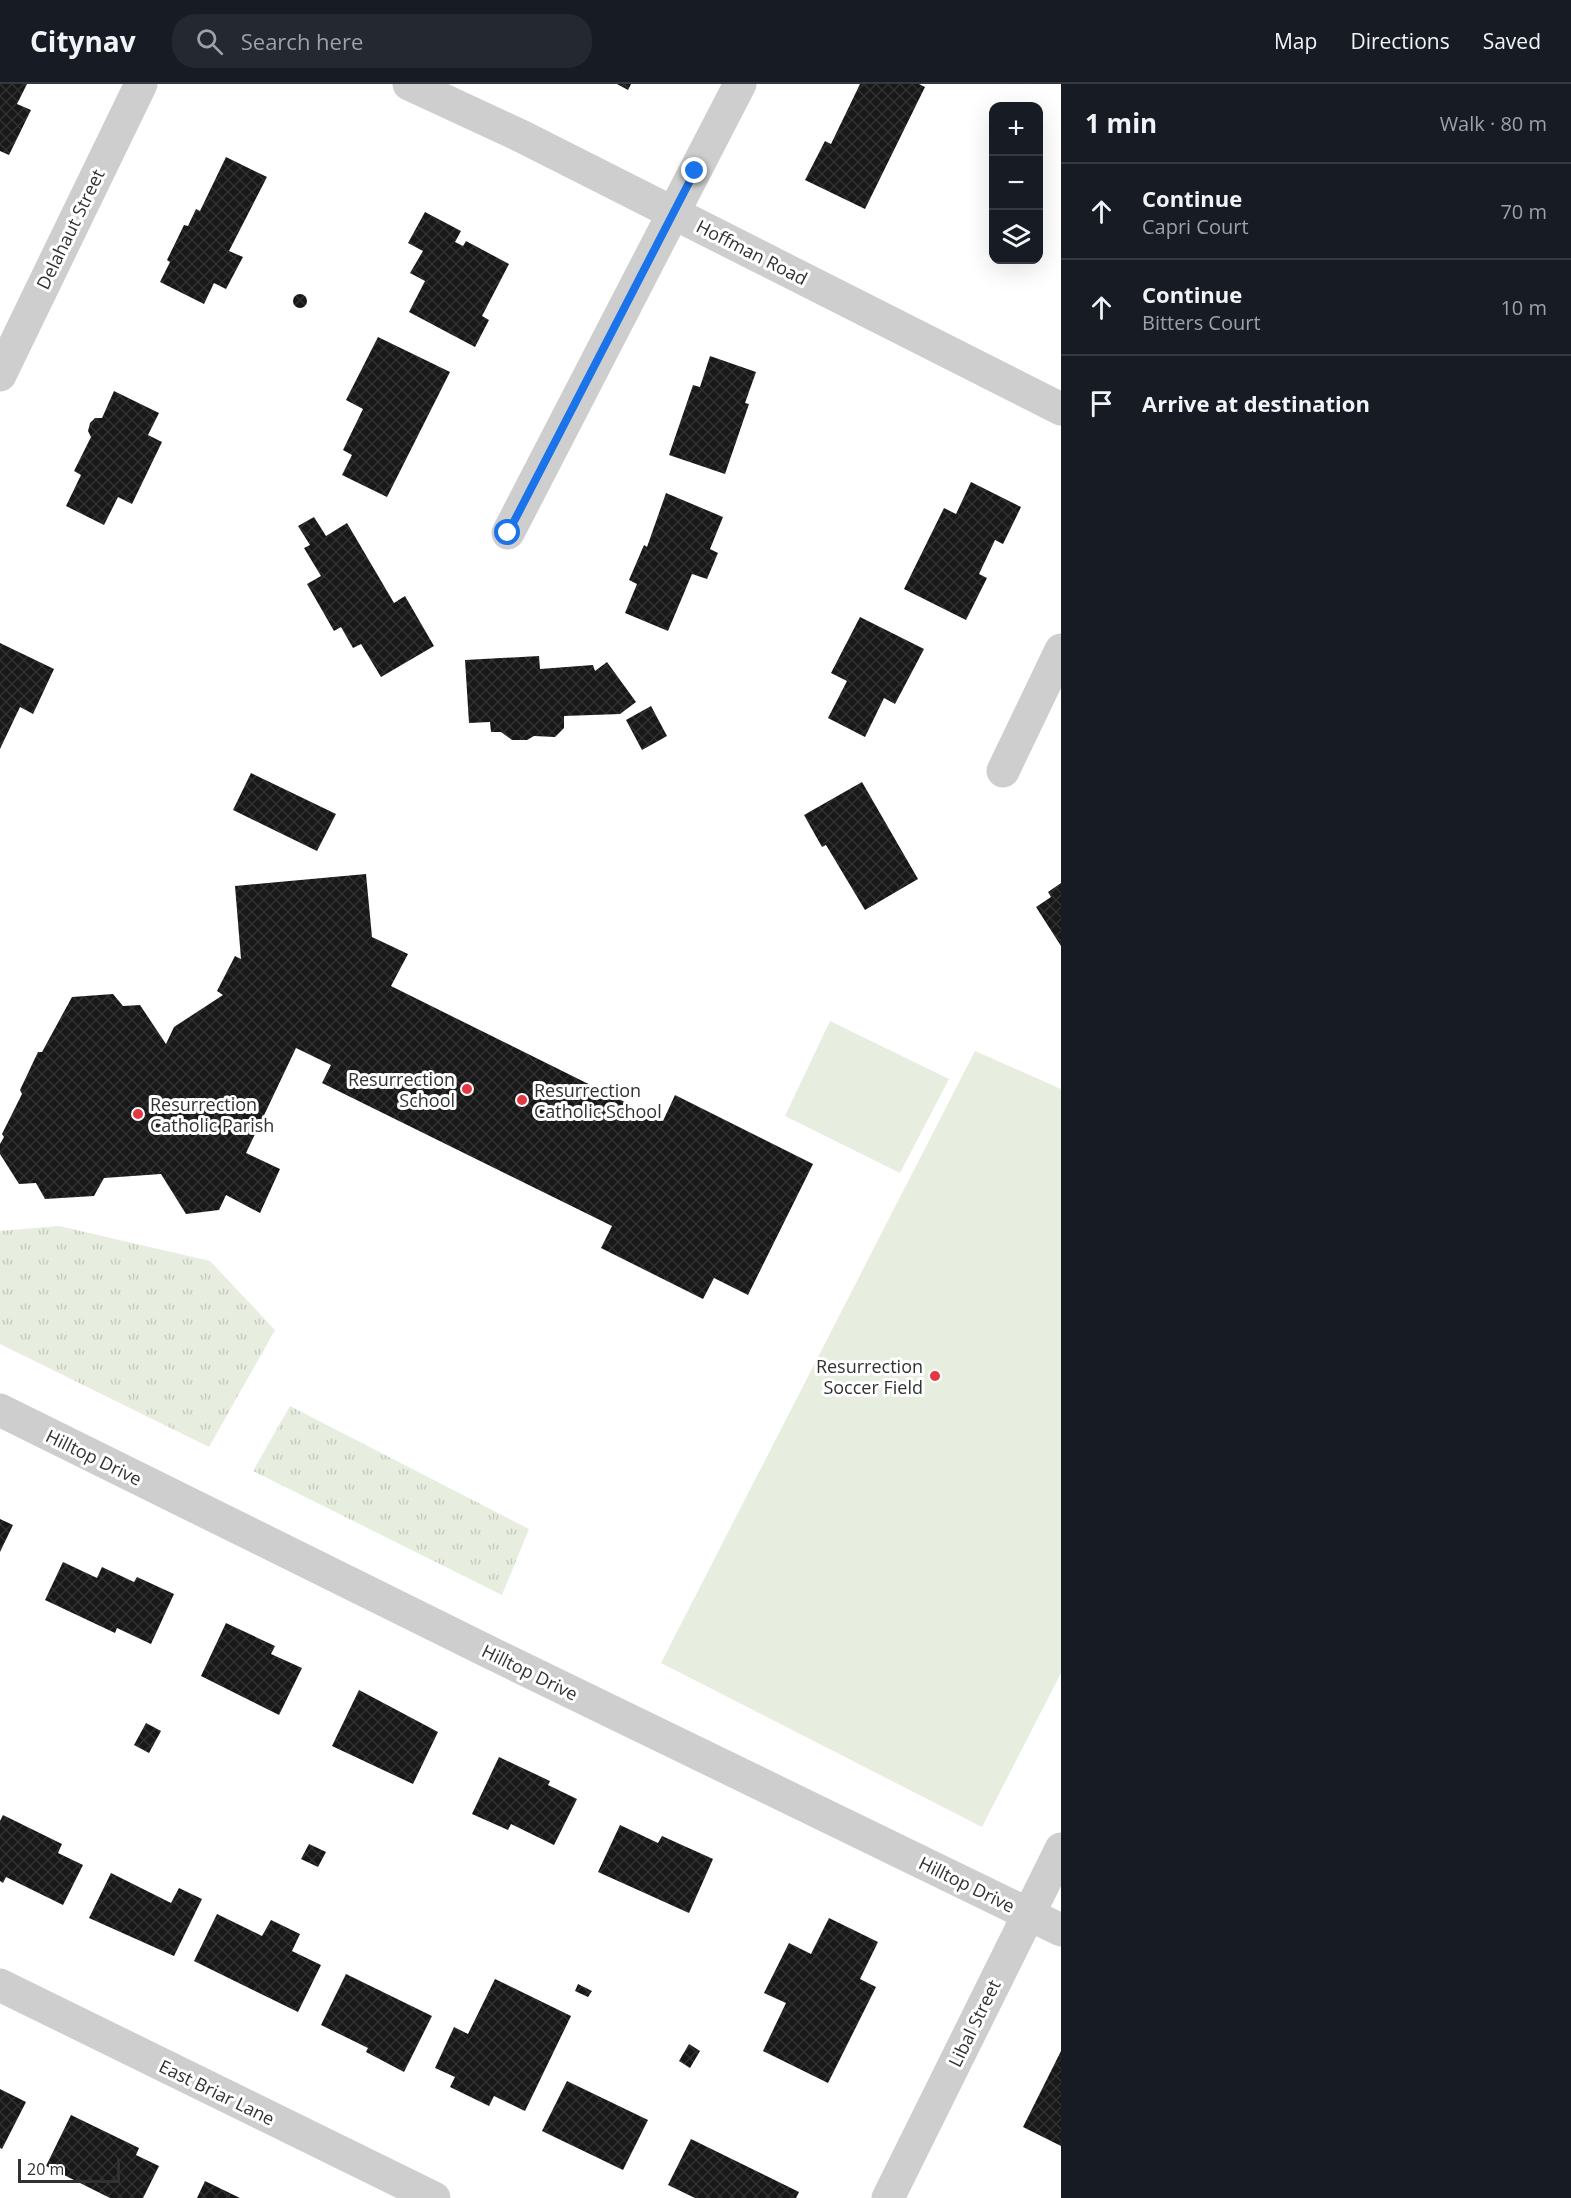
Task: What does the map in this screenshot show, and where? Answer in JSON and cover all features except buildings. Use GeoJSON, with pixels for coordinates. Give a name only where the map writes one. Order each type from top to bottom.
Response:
{"type":"FeatureCollection","features":[{"type":"Feature","properties":{"kind":"street","name":"Delahaut Street"},"geometry":{"type":"LineString","coordinates":[[0,375],[141,84]]}},
{"type":"Feature","properties":{"kind":"street","name":"Hoffman Road"},"geometry":{"type":"LineString","coordinates":[[410,84],[521,135],[1061,409]]}},
{"type":"Feature","properties":{"kind":"street"},"geometry":{"type":"LineString","coordinates":[[508,533],[740,84]]}},
{"type":"Feature","properties":{"kind":"street"},"geometry":{"type":"LineString","coordinates":[[1003,771],[1061,650]]}},
{"type":"Feature","properties":{"kind":"street","name":"Hilltop Drive"},"geometry":{"type":"LineString","coordinates":[[0,1410],[503,1660],[1061,1930]]}},
{"type":"Feature","properties":{"kind":"street","name":"Libal Street"},"geometry":{"type":"LineString","coordinates":[[888,2198],[1061,1849]]}},
{"type":"Feature","properties":{"kind":"street","name":"East Briar Lane"},"geometry":{"type":"LineString","coordinates":[[0,1985],[434,2198]]}},
{"type":"Feature","properties":{"kind":"green space"},"geometry":{"type":"Polygon","coordinates":[[[830,1021],[949,1079],[900,1173],[785,1116],[830,1021]]]}},
{"type":"Feature","properties":{"kind":"green space","name":"Resurrection Soccer Field"},"geometry":{"type":"Polygon","coordinates":[[[975,1051],[1061,1089],[1061,1673],[982,1827],[661,1663],[975,1051]]]}},
{"type":"Feature","properties":{"kind":"green space"},"geometry":{"type":"Polygon","coordinates":[[[59,1226],[210,1261],[275,1330],[209,1447],[0,1344],[0,1231],[59,1226]]]}},
{"type":"Feature","properties":{"kind":"green space"},"geometry":{"type":"Polygon","coordinates":[[[290,1406],[529,1529],[502,1595],[253,1471],[290,1406]]]}},
{"type":"Feature","properties":{"kind":"place","name":"Resurrection School"},"geometry":{"type":"Point","coordinates":[467,1089]}},
{"type":"Feature","properties":{"kind":"place","name":"Resurrection Catholic School"},"geometry":{"type":"Point","coordinates":[522,1100]}},
{"type":"Feature","properties":{"kind":"place","name":"Resurrection Catholic Parish"},"geometry":{"type":"Point","coordinates":[138,1114]}},
{"type":"Feature","properties":{"kind":"place","name":"Resurrection Soccer Field"},"geometry":{"type":"Point","coordinates":[935,1376]}},
{"type":"Feature","properties":{"kind":"route"},"geometry":{"type":"LineString","coordinates":[[508,533],[695,171]]}}]}
